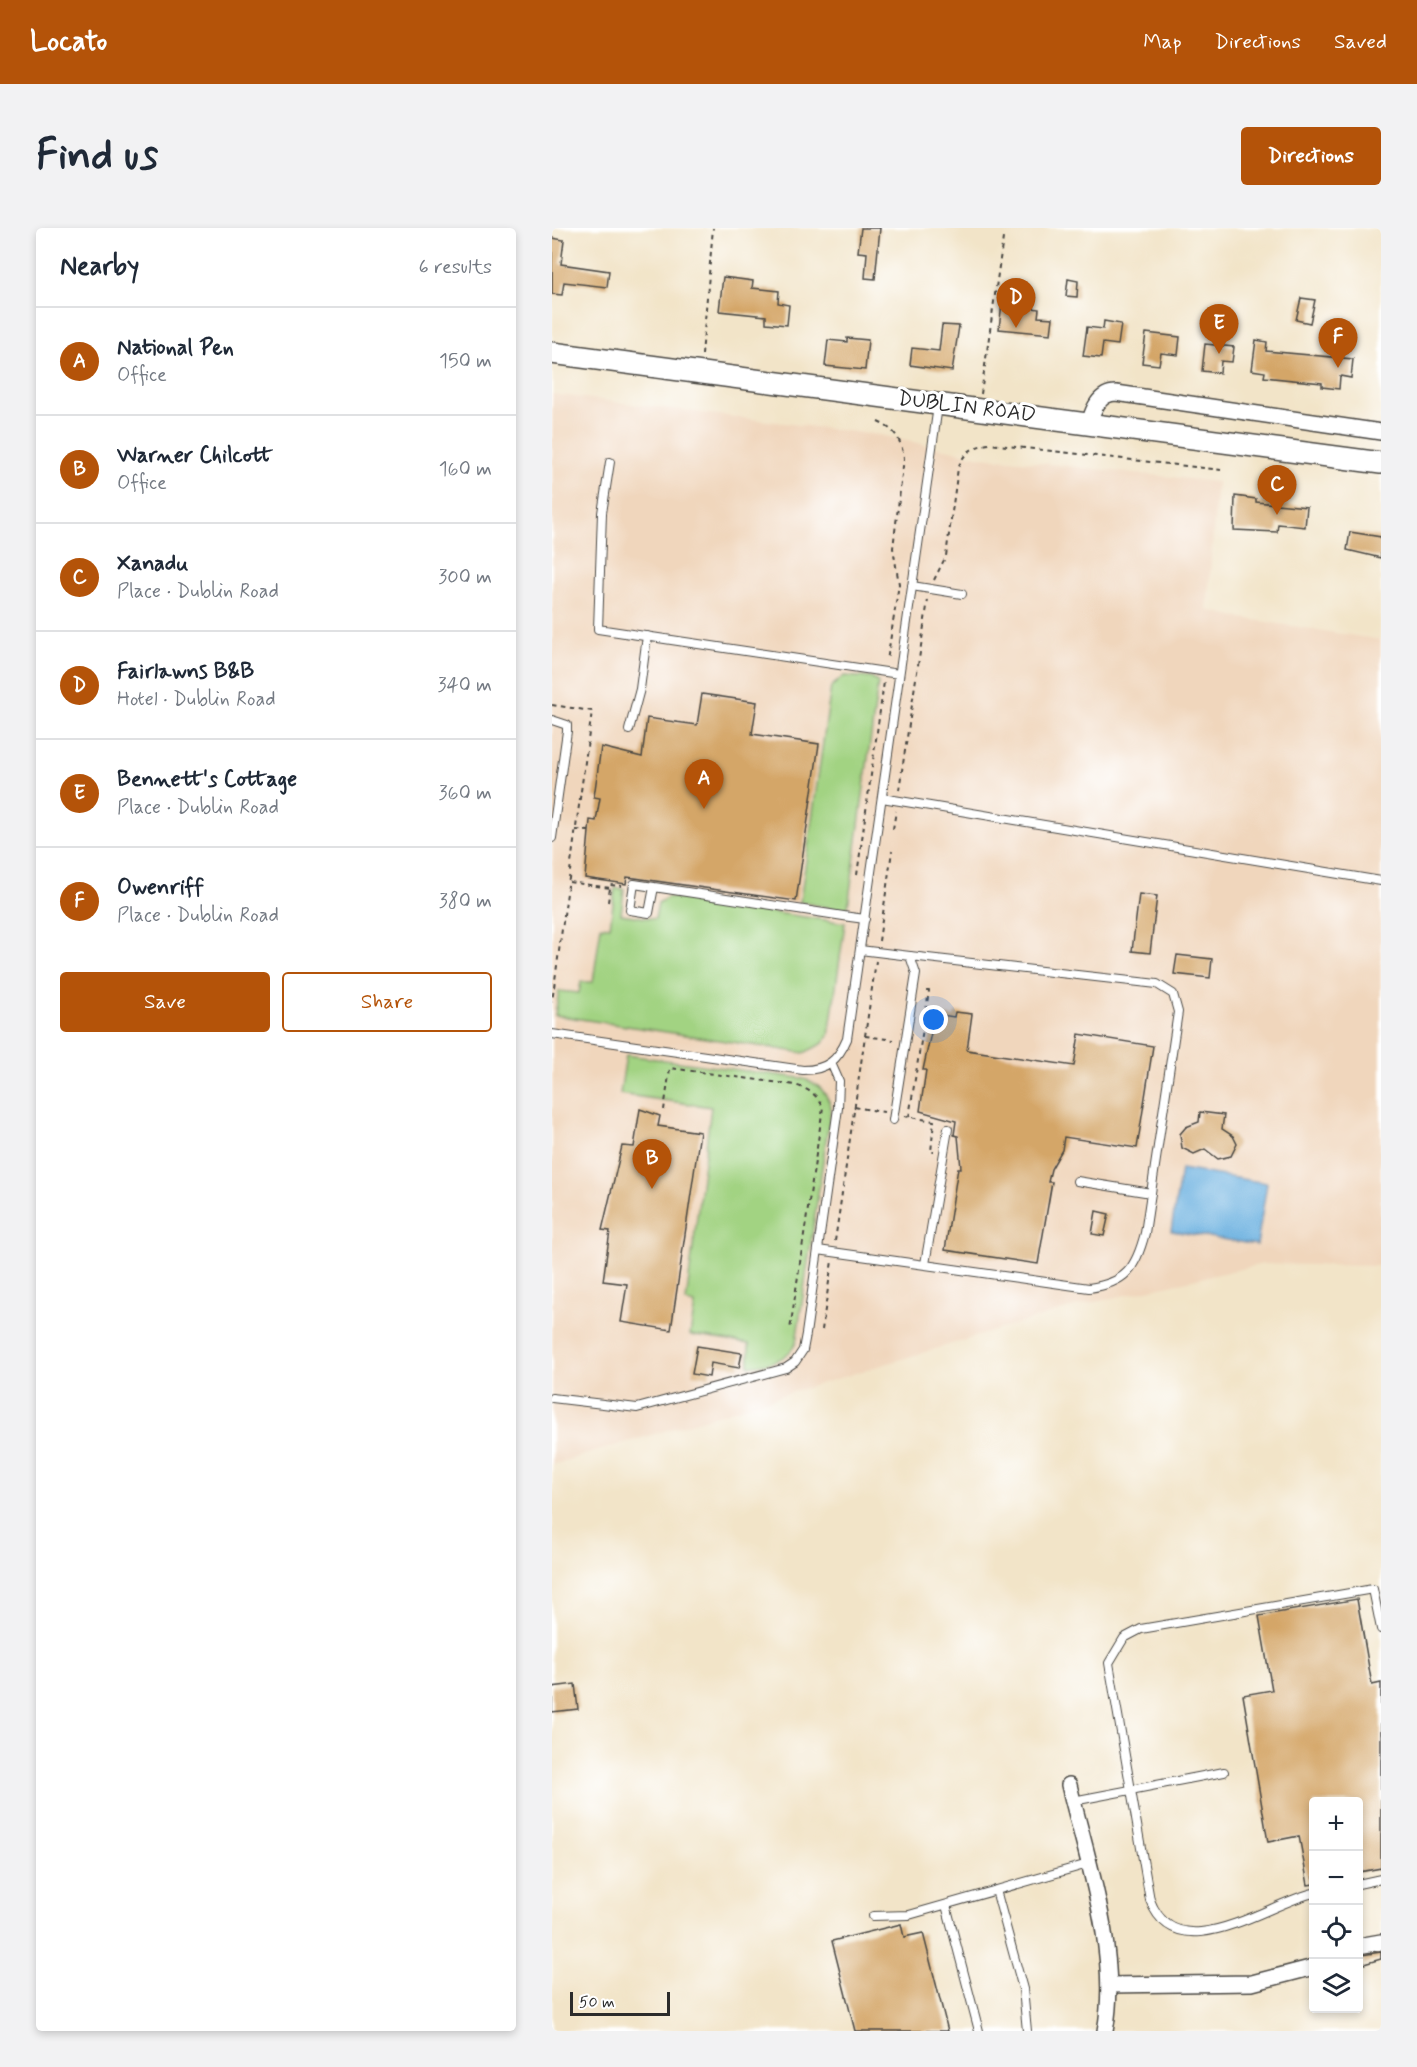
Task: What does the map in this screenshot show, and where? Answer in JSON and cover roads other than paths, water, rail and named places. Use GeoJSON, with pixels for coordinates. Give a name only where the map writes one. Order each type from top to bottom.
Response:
{"type":"FeatureCollection","features":[{"type":"Feature","properties":{"kind":"main road","name":"DUBLIN ROAD"},"geometry":{"type":"LineString","coordinates":[[552,353],[1381,463]]}},
{"type":"Feature","properties":{"kind":"street"},"geometry":{"type":"LineString","coordinates":[[1089,423],[1097,402],[1111,393],[1116,393],[1381,432]]}},
{"type":"Feature","properties":{"kind":"street"},"geometry":{"type":"LineString","coordinates":[[1069,1785],[1101,1922],[1109,1984],[1105,2031]]}},
{"type":"Feature","properties":{"kind":"street"},"geometry":{"type":"LineString","coordinates":[[1363,1945],[1381,1942]]}},
{"type":"Feature","properties":{"kind":"street"},"geometry":{"type":"LineString","coordinates":[[1109,1984],[1252,1983],[1309,1968]]}},
{"type":"Feature","properties":{"kind":"lane"},"geometry":{"type":"LineString","coordinates":[[552,1034],[803,1070],[819,1070],[831,1064],[841,1054],[847,1039],[939,403]]}},
{"type":"Feature","properties":{"kind":"lane"},"geometry":{"type":"LineString","coordinates":[[610,462],[602,513],[598,629],[899,674]]}},
{"type":"Feature","properties":{"kind":"lane"},"geometry":{"type":"LineString","coordinates":[[912,586],[962,594]]}},
{"type":"Feature","properties":{"kind":"lane"},"geometry":{"type":"LineString","coordinates":[[629,730],[640,689],[647,636]]}},
{"type":"Feature","properties":{"kind":"lane"},"geometry":{"type":"LineString","coordinates":[[552,720],[562,721],[567,725],[567,731],[552,838]]}},
{"type":"Feature","properties":{"kind":"lane"},"geometry":{"type":"LineString","coordinates":[[882,798],[1381,881]]}},
{"type":"Feature","properties":{"kind":"lane"},"geometry":{"type":"LineString","coordinates":[[654,887],[649,913],[630,910],[634,884],[654,887],[865,919]]}},
{"type":"Feature","properties":{"kind":"lane"},"geometry":{"type":"LineString","coordinates":[[818,1250],[1089,1288],[1121,1279],[1139,1257],[1151,1194],[1178,1012],[1173,994],[1157,984],[860,950]]}},
{"type":"Feature","properties":{"kind":"lane"},"geometry":{"type":"LineString","coordinates":[[894,1117],[916,974],[910,956]]}},
{"type":"Feature","properties":{"kind":"lane"},"geometry":{"type":"LineString","coordinates":[[552,1398],[637,1408],[786,1368],[795,1362],[802,1350],[838,1108],[839,1081],[831,1064]]}},
{"type":"Feature","properties":{"kind":"lane"},"geometry":{"type":"LineString","coordinates":[[925,1264],[948,1129]]}},
{"type":"Feature","properties":{"kind":"lane"},"geometry":{"type":"LineString","coordinates":[[1077,1181],[1151,1194]]}},
{"type":"Feature","properties":{"kind":"lane"},"geometry":{"type":"LineString","coordinates":[[1309,1895],[1238,1925],[1195,1932],[1170,1926],[1160,1919],[1150,1900],[1109,1663],[1118,1644],[1131,1633],[1373,1589],[1381,1629]]}},
{"type":"Feature","properties":{"kind":"lane"},"geometry":{"type":"LineString","coordinates":[[1073,1801],[1224,1772]]}},
{"type":"Feature","properties":{"kind":"lane"},"geometry":{"type":"LineString","coordinates":[[873,1916],[909,1914],[1088,1864]]}},
{"type":"Feature","properties":{"kind":"lane"},"geometry":{"type":"LineString","coordinates":[[1363,1883],[1381,1879]]}},
{"type":"Feature","properties":{"kind":"lane"},"geometry":{"type":"LineString","coordinates":[[996,1890],[1023,1989],[1028,2031]]}},
{"type":"Feature","properties":{"kind":"lane"},"geometry":{"type":"LineString","coordinates":[[946,1905],[979,2031]]}},
{"type":"Feature","properties":{"kind":"water"},"geometry":{"type":"Polygon","coordinates":[[[1181,1169],[1267,1183],[1257,1245],[1171,1231],[1181,1169]]]}},
{"type":"Feature","properties":{"kind":"place","name":"Fairlawns B&B"},"geometry":{"type":"Point","coordinates":[1016,328]}},
{"type":"Feature","properties":{"kind":"place","name":"Bennett's Cottage"},"geometry":{"type":"Point","coordinates":[1219,354]}},
{"type":"Feature","properties":{"kind":"place","name":"Owenriff"},"geometry":{"type":"Point","coordinates":[1338,368]}},
{"type":"Feature","properties":{"kind":"place","name":"Xanadu"},"geometry":{"type":"Point","coordinates":[1277,515]}},
{"type":"Feature","properties":{"kind":"place","name":"National Pen"},"geometry":{"type":"Point","coordinates":[704,809]}},
{"type":"Feature","properties":{"kind":"place","name":"Warner Chilcott"},"geometry":{"type":"Point","coordinates":[652,1189]}}]}
